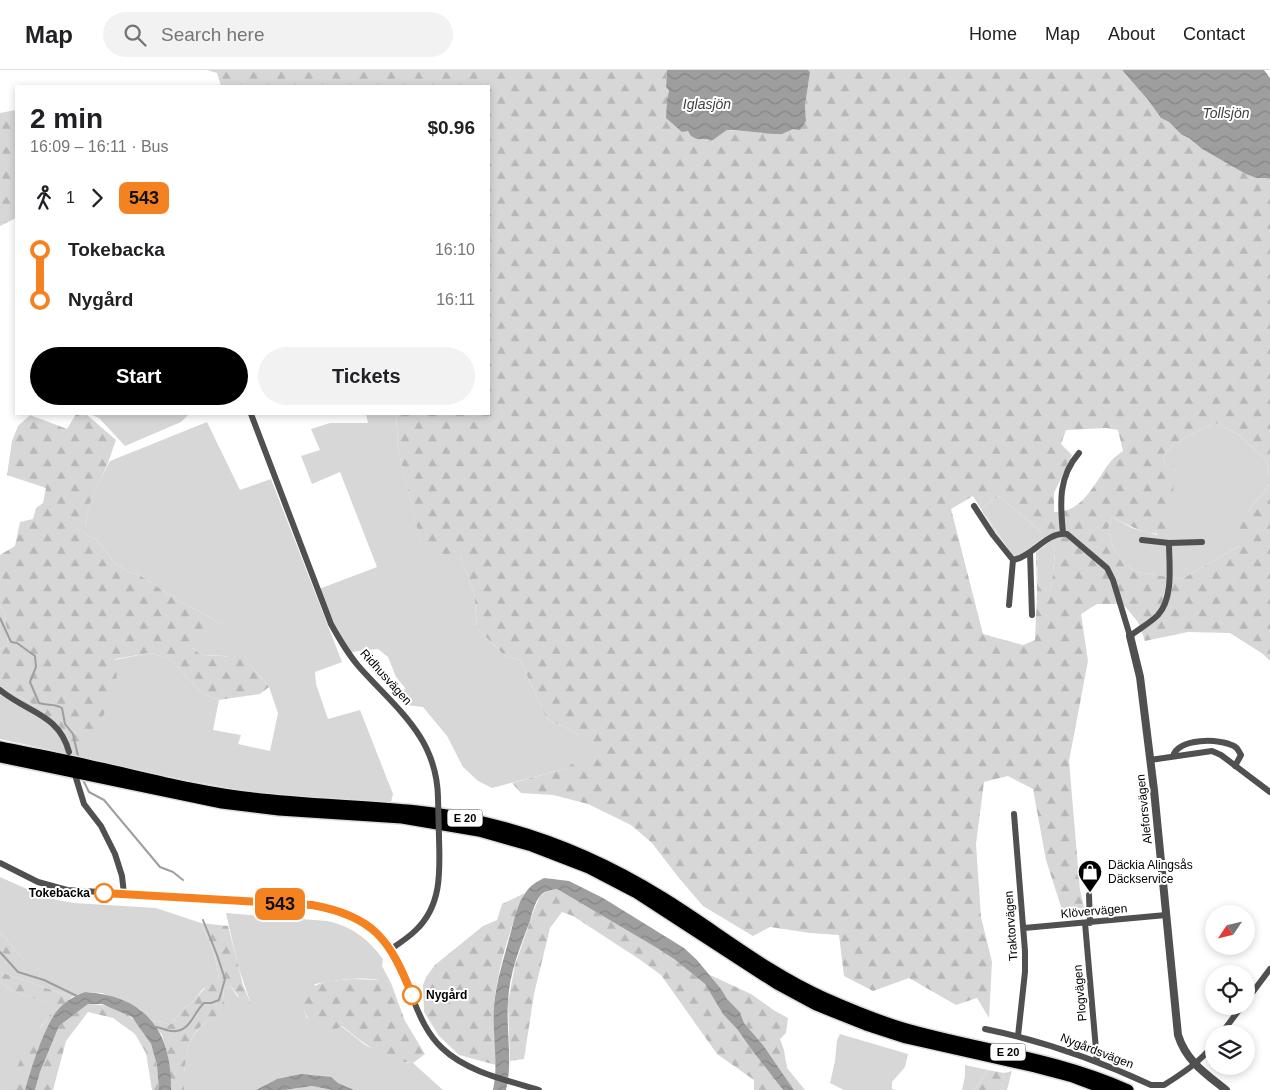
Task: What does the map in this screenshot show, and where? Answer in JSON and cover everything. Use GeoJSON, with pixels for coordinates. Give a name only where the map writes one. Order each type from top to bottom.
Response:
{"type":"FeatureCollection","features":[{"type":"Feature","properties":{"kind":"highway","name":"E 20"},"geometry":{"type":"LineString","coordinates":[[0,747],[226,794],[314,804],[394,808],[466,818],[527,834],[558,845],[616,871],[664,898],[747,955],[782,976],[860,1013],[905,1028],[1037,1058],[1077,1070],[1128,1090]]}},
{"type":"Feature","properties":{"kind":"highway","name":"E 20"},"geometry":{"type":"LineString","coordinates":[[0,757],[222,803],[279,810],[402,818],[479,831],[532,846],[589,868],[635,892],[770,980],[816,1005],[866,1025],[906,1038],[1035,1066],[1073,1077],[1107,1090]]}},
{"type":"Feature","properties":{"kind":"street","name":"Ridhusvägen"},"geometry":{"type":"LineString","coordinates":[[251,415],[331,624],[345,648],[360,668],[405,714],[423,740],[430,754],[435,772],[440,838],[439,885],[431,910],[416,931],[391,949]]}},
{"type":"Feature","properties":{"kind":"street"},"geometry":{"type":"LineString","coordinates":[[1013,560],[1024,557],[1048,539],[1063,533],[1061,488],[1068,468],[1079,453]]}},
{"type":"Feature","properties":{"kind":"street"},"geometry":{"type":"LineString","coordinates":[[974,506],[993,535],[1013,560],[1009,605]]}},
{"type":"Feature","properties":{"kind":"street","name":"Aleforsvägen"},"geometry":{"type":"LineString","coordinates":[[1063,533],[1072,537],[1107,568],[1113,580],[1130,636],[1140,677],[1150,760],[1178,1035],[1182,1047],[1195,1065],[1226,1090]]}},
{"type":"Feature","properties":{"kind":"street"},"geometry":{"type":"LineString","coordinates":[[1142,540],[1169,543],[1202,542]]}},
{"type":"Feature","properties":{"kind":"street"},"geometry":{"type":"LineString","coordinates":[[1130,636],[1158,614],[1166,603],[1169,576],[1169,543]]}},
{"type":"Feature","properties":{"kind":"street"},"geometry":{"type":"LineString","coordinates":[[1030,552],[1032,615]]}},
{"type":"Feature","properties":{"kind":"street"},"geometry":{"type":"LineString","coordinates":[[0,690],[52,723],[66,740],[70,752]]}},
{"type":"Feature","properties":{"kind":"street"},"geometry":{"type":"LineString","coordinates":[[1172,756],[1178,748],[1187,743],[1216,742],[1235,746],[1241,756],[1235,766]]}},
{"type":"Feature","properties":{"kind":"street"},"geometry":{"type":"LineString","coordinates":[[1150,760],[1212,752],[1221,755],[1270,792]]}},
{"type":"Feature","properties":{"kind":"street"},"geometry":{"type":"LineString","coordinates":[[76,778],[84,804],[101,826],[115,854],[122,876],[124,894]]}},
{"type":"Feature","properties":{"kind":"street","name":"Traktorvägen"},"geometry":{"type":"LineString","coordinates":[[1014,814],[1024,928],[1025,972],[1018,1036]]}},
{"type":"Feature","properties":{"kind":"street"},"geometry":{"type":"LineString","coordinates":[[0,863],[38,882],[60,888],[124,894],[312,905],[329,908],[358,918],[376,932],[391,949],[400,964],[418,1013],[432,1036],[453,1057],[482,1072],[538,1090]]}},
{"type":"Feature","properties":{"kind":"street","name":"Plogvägen"},"geometry":{"type":"LineString","coordinates":[[1089,894],[1088,923],[1097,1061]]}},
{"type":"Feature","properties":{"kind":"street","name":"Klövervägen"},"geometry":{"type":"LineString","coordinates":[[1024,928],[1166,915]]}},
{"type":"Feature","properties":{"kind":"street"},"geometry":{"type":"LineString","coordinates":[[1255,989],[1270,969]]}},
{"type":"Feature","properties":{"kind":"street","name":"Nygårdsvägen"},"geometry":{"type":"LineString","coordinates":[[985,1029],[1018,1036],[1097,1061],[1158,1086],[1164,1085],[1195,1065]]}},
{"type":"Feature","properties":{"kind":"street"},"geometry":{"type":"LineString","coordinates":[[1195,1065],[1205,1056]]}},
{"type":"Feature","properties":{"kind":"green space"},"geometry":{"type":"Polygon","coordinates":[[[207,70],[667,70],[666,87],[669,91],[667,108],[670,119],[682,131],[688,131],[699,139],[708,141],[727,130],[782,134],[806,121],[805,106],[810,72],[808,70],[1122,70],[1161,118],[1169,122],[1182,135],[1244,173],[1256,178],[1270,178],[1270,476],[1266,460],[1238,434],[1215,423],[1175,443],[1163,455],[1165,465],[1176,467],[1168,533],[1146,532],[1112,517],[1108,529],[1113,547],[1124,564],[1137,572],[1182,579],[1239,546],[1230,525],[1248,511],[1270,485],[1270,661],[1263,654],[1230,633],[1188,632],[1145,641],[1138,622],[1123,604],[1097,604],[1081,614],[1088,661],[1069,761],[1080,890],[1086,916],[1065,919],[1046,860],[1033,789],[1008,776],[984,782],[976,844],[981,917],[992,962],[989,1018],[977,998],[956,1005],[909,978],[873,991],[844,976],[839,935],[770,927],[753,936],[703,906],[652,843],[631,825],[588,804],[553,795],[521,793],[512,783],[564,769],[590,753],[575,732],[547,719],[520,660],[505,656],[477,628],[474,592],[460,555],[443,555],[422,548],[398,449],[396,415],[490,415],[490,85],[221,85],[217,73],[207,70]],[[1106,428],[1066,430],[1061,444],[1072,455],[1054,493],[1054,512],[1064,511],[1081,502],[1111,461],[1123,451],[1118,430],[1106,428]],[[973,496],[951,509],[983,634],[1023,645],[1035,640],[1036,552],[1021,561],[1010,556],[973,496]],[[999,496],[981,508],[1011,555],[1018,557],[1043,539],[1040,531],[999,496]],[[1048,542],[1037,552],[1038,586],[1051,590],[1055,553],[1053,545],[1048,542]]]}},
{"type":"Feature","properties":{"kind":"green space"},"geometry":{"type":"Polygon","coordinates":[[[15,110],[15,218],[0,226],[0,113],[15,110]]]}},
{"type":"Feature","properties":{"kind":"green space"},"geometry":{"type":"Polygon","coordinates":[[[30,415],[67,429],[75,415],[87,415],[116,440],[89,506],[85,534],[96,539],[115,563],[129,572],[138,574],[179,601],[222,624],[215,631],[193,640],[193,648],[201,655],[239,657],[249,664],[269,687],[260,694],[219,700],[202,693],[169,658],[149,653],[115,659],[117,676],[113,694],[93,738],[80,747],[71,747],[66,735],[56,722],[47,717],[38,707],[0,686],[0,649],[8,645],[5,612],[0,606],[0,555],[15,546],[20,522],[33,519],[36,508],[43,503],[46,488],[7,475],[12,441],[18,426],[30,415]]]}},
{"type":"Feature","properties":{"kind":"green space"},"geometry":{"type":"Polygon","coordinates":[[[92,415],[188,415],[181,422],[125,446],[99,418],[92,415]]]}},
{"type":"Feature","properties":{"kind":"green space"},"geometry":{"type":"Polygon","coordinates":[[[366,415],[396,415],[398,449],[422,547],[443,555],[460,555],[474,592],[477,628],[505,656],[520,660],[547,719],[575,732],[591,753],[564,769],[492,788],[478,781],[463,767],[447,736],[423,707],[406,705],[396,692],[406,689],[396,677],[388,657],[378,649],[351,652],[334,623],[319,589],[377,567],[340,472],[312,484],[301,456],[320,450],[311,429],[330,423],[368,423],[366,415]]]}},
{"type":"Feature","properties":{"kind":"green space"},"geometry":{"type":"Polygon","coordinates":[[[207,422],[240,490],[271,479],[342,662],[315,672],[316,684],[328,719],[360,710],[393,794],[391,802],[307,798],[244,790],[167,776],[0,739],[0,686],[38,707],[47,717],[56,722],[66,735],[71,747],[93,738],[117,676],[114,660],[149,653],[169,658],[202,693],[219,700],[213,730],[241,735],[238,744],[270,751],[278,713],[269,687],[249,664],[226,656],[201,655],[193,648],[193,639],[222,624],[179,601],[138,574],[129,572],[115,563],[96,539],[85,534],[89,505],[110,461],[207,422]]]}},
{"type":"Feature","properties":{"kind":"green space"},"geometry":{"type":"Polygon","coordinates":[[[1215,423],[1238,434],[1266,460],[1270,476],[1270,485],[1248,511],[1231,525],[1239,546],[1182,579],[1137,572],[1124,564],[1113,547],[1108,529],[1112,517],[1132,528],[1157,535],[1176,468],[1165,465],[1163,455],[1175,443],[1215,423]]]}},
{"type":"Feature","properties":{"kind":"green space"},"geometry":{"type":"Polygon","coordinates":[[[999,496],[1040,531],[1043,538],[1018,557],[1012,555],[981,508],[999,496]]]}},
{"type":"Feature","properties":{"kind":"green space"},"geometry":{"type":"Polygon","coordinates":[[[1049,542],[1053,545],[1055,553],[1051,590],[1038,586],[1037,552],[1049,542]]]}},
{"type":"Feature","properties":{"kind":"green space"},"geometry":{"type":"Polygon","coordinates":[[[0,606],[5,612],[8,645],[0,649],[0,606]]]}},
{"type":"Feature","properties":{"kind":"green space"},"geometry":{"type":"Polygon","coordinates":[[[0,877],[47,898],[74,903],[156,908],[201,923],[213,951],[219,982],[203,989],[179,1013],[172,1024],[169,1024],[152,1021],[140,1009],[102,993],[85,992],[72,997],[0,972],[0,952],[25,961],[0,932],[0,877]]]}},
{"type":"Feature","properties":{"kind":"green space"},"geometry":{"type":"Polygon","coordinates":[[[557,889],[657,948],[705,984],[783,1090],[754,1090],[754,1080],[717,1054],[661,975],[573,916],[562,912],[550,928],[534,994],[524,1059],[510,1061],[508,1002],[515,965],[540,896],[549,890],[557,889]]]}},
{"type":"Feature","properties":{"kind":"green space"},"geometry":{"type":"Polygon","coordinates":[[[525,893],[501,964],[495,994],[496,1065],[459,1055],[439,1036],[424,1012],[423,985],[426,977],[435,965],[483,926],[497,920],[502,904],[525,893]]]}},
{"type":"Feature","properties":{"kind":"green space"},"geometry":{"type":"Polygon","coordinates":[[[226,913],[327,921],[344,926],[359,934],[383,959],[382,966],[391,983],[363,978],[315,984],[304,1011],[307,1018],[335,1030],[341,1026],[365,1045],[407,1063],[413,1063],[443,1090],[354,1090],[338,1083],[331,1077],[277,1079],[256,1090],[184,1090],[188,1046],[198,1029],[217,1015],[223,1000],[224,990],[230,985],[237,996],[251,1004],[238,966],[226,913]]]}},
{"type":"Feature","properties":{"kind":"green space"},"geometry":{"type":"Polygon","coordinates":[[[201,923],[228,926],[243,985],[251,1004],[245,1005],[230,985],[224,990],[223,1000],[229,1014],[204,1023],[196,1031],[187,1052],[184,1090],[171,1090],[168,1056],[162,1035],[152,1021],[172,1024],[179,1013],[211,982],[219,981],[211,944],[201,923]]]}},
{"type":"Feature","properties":{"kind":"green space"},"geometry":{"type":"Polygon","coordinates":[[[0,932],[26,962],[0,952],[0,932]]]}},
{"type":"Feature","properties":{"kind":"green space"},"geometry":{"type":"Polygon","coordinates":[[[0,972],[72,997],[57,1011],[48,1027],[25,1090],[6,1090],[29,1042],[57,1006],[15,992],[0,982],[0,972]]]}},
{"type":"Feature","properties":{"kind":"green space"},"geometry":{"type":"Polygon","coordinates":[[[710,975],[751,994],[788,1018],[786,1033],[780,1039],[787,1068],[805,1090],[794,1090],[763,1045],[744,1023],[740,1012],[727,999],[710,975]]]}},
{"type":"Feature","properties":{"kind":"green space"},"geometry":{"type":"Polygon","coordinates":[[[336,980],[382,980],[391,983],[405,1021],[425,1054],[413,1063],[393,1059],[375,1050],[342,1026],[323,1033],[311,1024],[304,1011],[296,1007],[301,998],[313,987],[336,980]]]}},
{"type":"Feature","properties":{"kind":"green space"},"geometry":{"type":"Polygon","coordinates":[[[0,982],[15,992],[58,1006],[41,1026],[6,1090],[0,1090],[0,982]]]}},
{"type":"Feature","properties":{"kind":"green space"},"geometry":{"type":"Polygon","coordinates":[[[88,1004],[106,1006],[121,1011],[133,1019],[143,1030],[155,1057],[159,1090],[152,1090],[146,1053],[135,1034],[113,1018],[88,1012],[66,1041],[53,1090],[35,1090],[40,1072],[59,1026],[88,1004]]]}},
{"type":"Feature","properties":{"kind":"green space"},"geometry":{"type":"Polygon","coordinates":[[[840,1034],[908,1054],[905,1067],[892,1082],[892,1089],[896,1090],[844,1090],[830,1083],[837,1040],[840,1034]]]}},
{"type":"Feature","properties":{"kind":"green space"},"geometry":{"type":"Polygon","coordinates":[[[965,1065],[988,1070],[974,1090],[962,1090],[965,1065]]]}},
{"type":"Feature","properties":{"kind":"green space"},"geometry":{"type":"Polygon","coordinates":[[[988,1070],[1004,1073],[1002,1090],[974,1090],[988,1070]]]}},
{"type":"Feature","properties":{"kind":"green space"},"geometry":{"type":"Polygon","coordinates":[[[1012,1071],[1007,1090],[1002,1090],[1004,1073],[1012,1071]]]}},
{"type":"Feature","properties":{"kind":"green space"},"geometry":{"type":"Polygon","coordinates":[[[312,1086],[332,1090],[285,1090],[312,1086]]]}},
{"type":"Feature","properties":{"kind":"water","name":"Iglasjön"},"geometry":{"type":"Polygon","coordinates":[[[667,70],[808,70],[810,72],[805,106],[806,121],[800,130],[793,129],[782,134],[727,130],[713,140],[697,139],[691,136],[688,131],[682,132],[666,118],[669,91],[666,87],[667,70]]]}},
{"type":"Feature","properties":{"kind":"water","name":"Tollsjön"},"geometry":{"type":"Polygon","coordinates":[[[1122,70],[1264,70],[1270,78],[1270,178],[1256,178],[1244,173],[1182,135],[1169,122],[1161,118],[1122,70]]]}},
{"type":"Feature","properties":{"kind":"water"},"geometry":{"type":"Polygon","coordinates":[[[544,878],[569,881],[603,898],[684,948],[697,960],[727,999],[740,1012],[744,1023],[763,1045],[794,1090],[783,1090],[737,1029],[723,1014],[705,984],[657,948],[557,889],[550,890],[538,898],[516,961],[510,981],[508,1002],[508,1079],[506,1090],[493,1090],[495,1080],[494,1006],[500,970],[520,902],[530,887],[544,878]]]}},
{"type":"Feature","properties":{"kind":"water"},"geometry":{"type":"Polygon","coordinates":[[[85,992],[106,995],[124,1001],[139,1009],[151,1020],[167,1050],[171,1090],[159,1090],[157,1065],[151,1044],[132,1017],[102,1004],[88,1004],[59,1026],[40,1072],[35,1090],[25,1090],[34,1060],[51,1020],[62,1005],[85,992]]]}},
{"type":"Feature","properties":{"kind":"water"},"geometry":{"type":"Polygon","coordinates":[[[301,1074],[331,1077],[338,1083],[354,1090],[332,1090],[312,1086],[285,1090],[256,1090],[277,1079],[301,1074]]]}},
{"type":"Feature","properties":{"kind":"waterway"},"geometry":{"type":"LineString","coordinates":[[0,618],[11,642],[17,643],[35,656],[36,667],[30,682],[39,703],[62,708],[65,724],[73,734],[78,756]]}},
{"type":"Feature","properties":{"kind":"waterway"},"geometry":{"type":"LineString","coordinates":[[83,780],[89,792],[104,800],[160,867],[173,872],[183,880]]}},
{"type":"Feature","properties":{"kind":"waterway"},"geometry":{"type":"LineString","coordinates":[[156,1027],[168,1031],[183,1029],[204,1003],[219,1000],[225,979],[203,920]]}},
{"type":"Feature","properties":{"kind":"waterway"},"geometry":{"type":"LineString","coordinates":[[0,952],[18,972],[44,980],[79,997]]}},
{"type":"Feature","properties":{"kind":"bus line","name":"543"},"geometry":{"type":"LineString","coordinates":[[104,893],[312,905],[338,910],[358,918],[384,940],[400,964],[412,995]]}},
{"type":"Feature","properties":{"kind":"place","name":"Tokebacka"},"geometry":{"type":"Point","coordinates":[104,893]}},
{"type":"Feature","properties":{"kind":"place","name":"Däckia Alingsås Däckservice"},"geometry":{"type":"Point","coordinates":[1090,893]}},
{"type":"Feature","properties":{"kind":"place","name":"Nygård"},"geometry":{"type":"Point","coordinates":[412,995]}}]}
